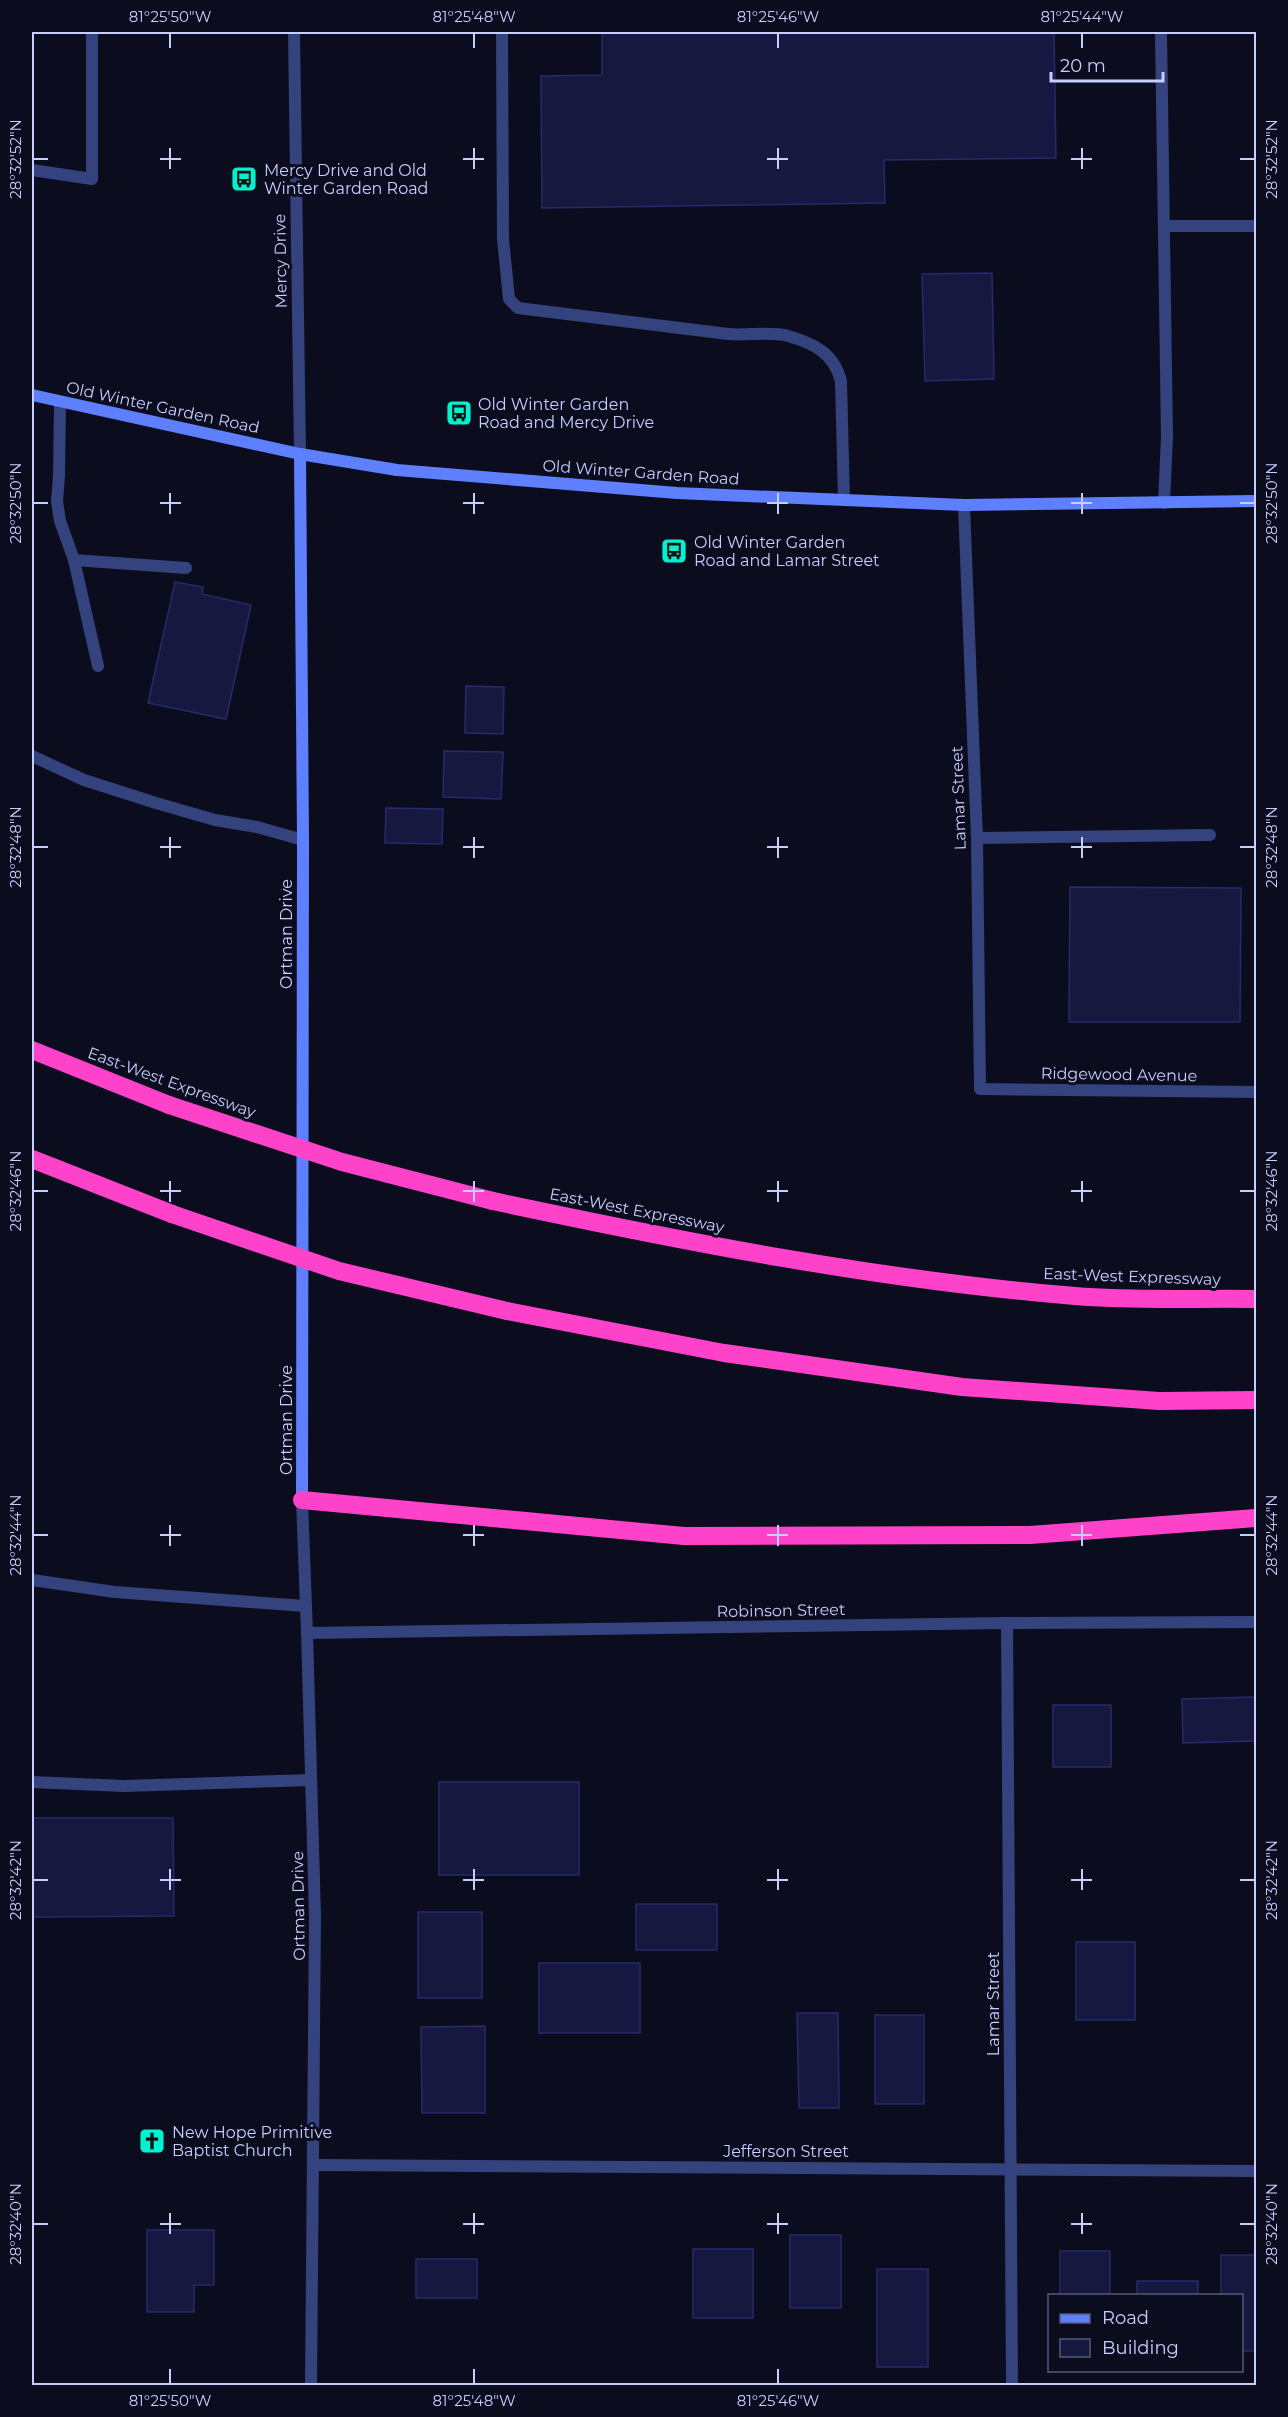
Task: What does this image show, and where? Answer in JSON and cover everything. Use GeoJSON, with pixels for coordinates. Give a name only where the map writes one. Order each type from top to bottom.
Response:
{"type":"FeatureCollection","features":[{"type":"Feature","properties":{"kind":"highway","name":"East-West Expressway"},"geometry":{"type":"LineString","coordinates":[[32,1050],[169,1105],[342,1162],[493,1201],[624,1229],[860,1272],[1077,1297],[1257,1299]]}},
{"type":"Feature","properties":{"kind":"highway"},"geometry":{"type":"LineString","coordinates":[[32,1159],[172,1214],[339,1271],[507,1311],[724,1353],[962,1387],[1159,1401],[1257,1400]]}},
{"type":"Feature","properties":{"kind":"highway"},"geometry":{"type":"LineString","coordinates":[[302,1500],[684,1536],[1030,1534],[1257,1518]]}},
{"type":"Feature","properties":{"kind":"main road","name":"Old Winter Garden Road"},"geometry":{"type":"LineString","coordinates":[[32,395],[300,454],[408,471],[677,493],[964,505],[1257,501]]}},
{"type":"Feature","properties":{"kind":"main road","name":"Ortman Drive"},"geometry":{"type":"LineString","coordinates":[[300,454],[303,840],[302,1500]]}},
{"type":"Feature","properties":{"kind":"street"},"geometry":{"type":"LineString","coordinates":[[32,170],[92,179],[92,32]]}},
{"type":"Feature","properties":{"kind":"street","name":"Mercy Drive"},"geometry":{"type":"LineString","coordinates":[[294,32],[300,454]]}},
{"type":"Feature","properties":{"kind":"street"},"geometry":{"type":"LineString","coordinates":[[502,32],[503,239],[509,299],[518,308],[740,335],[786,335],[817,347],[828,354],[838,369],[841,381],[844,500]]}},
{"type":"Feature","properties":{"kind":"street"},"geometry":{"type":"LineString","coordinates":[[1161,32],[1167,437],[1164,502]]}},
{"type":"Feature","properties":{"kind":"street"},"geometry":{"type":"LineString","coordinates":[[1165,226],[1257,226]]}},
{"type":"Feature","properties":{"kind":"street"},"geometry":{"type":"LineString","coordinates":[[60,402],[57,501],[60,521],[74,560],[98,666]]}},
{"type":"Feature","properties":{"kind":"street","name":"Lamar Street"},"geometry":{"type":"LineString","coordinates":[[964,505],[977,838],[980,1089]]}},
{"type":"Feature","properties":{"kind":"street"},"geometry":{"type":"LineString","coordinates":[[74,560],[186,568]]}},
{"type":"Feature","properties":{"kind":"street"},"geometry":{"type":"LineString","coordinates":[[32,756],[84,780],[135,796],[215,820],[257,826],[303,840]]}},
{"type":"Feature","properties":{"kind":"street"},"geometry":{"type":"LineString","coordinates":[[977,838],[1210,835]]}},
{"type":"Feature","properties":{"kind":"street","name":"Ridgewood Avenue"},"geometry":{"type":"LineString","coordinates":[[980,1089],[1257,1092]]}},
{"type":"Feature","properties":{"kind":"street","name":"Ortman Drive"},"geometry":{"type":"LineString","coordinates":[[302,1500],[315,1916],[315,2164],[311,2385]]}},
{"type":"Feature","properties":{"kind":"street"},"geometry":{"type":"LineString","coordinates":[[32,1580],[115,1592],[305,1606]]}},
{"type":"Feature","properties":{"kind":"street","name":"Robinson Street"},"geometry":{"type":"LineString","coordinates":[[307,1633],[1007,1623],[1257,1622]]}},
{"type":"Feature","properties":{"kind":"street","name":"Lamar Street"},"geometry":{"type":"LineString","coordinates":[[1007,1623],[1012,2385]]}},
{"type":"Feature","properties":{"kind":"street"},"geometry":{"type":"LineString","coordinates":[[32,1782],[124,1786],[311,1780]]}},
{"type":"Feature","properties":{"kind":"street","name":"Jefferson Street"},"geometry":{"type":"LineString","coordinates":[[315,2164],[1257,2171]]}},
{"type":"Feature","properties":{"kind":"building"},"geometry":{"type":"Polygon","coordinates":[[[602,32],[1054,32],[1056,158],[884,160],[885,203],[542,208],[541,76],[602,75],[602,32]]]}},
{"type":"Feature","properties":{"kind":"building"},"geometry":{"type":"Polygon","coordinates":[[[992,273],[994,379],[925,381],[922,274],[992,273]]]}},
{"type":"Feature","properties":{"kind":"building"},"geometry":{"type":"Polygon","coordinates":[[[175,582],[203,587],[202,594],[251,605],[226,719],[148,703],[175,582]]]}},
{"type":"Feature","properties":{"kind":"building"},"geometry":{"type":"Polygon","coordinates":[[[466,686],[504,687],[503,734],[465,733],[466,686]]]}},
{"type":"Feature","properties":{"kind":"building"},"geometry":{"type":"Polygon","coordinates":[[[444,751],[503,752],[501,799],[443,797],[444,751]]]}},
{"type":"Feature","properties":{"kind":"building"},"geometry":{"type":"Polygon","coordinates":[[[386,808],[443,809],[442,844],[385,843],[386,808]]]}},
{"type":"Feature","properties":{"kind":"building"},"geometry":{"type":"Polygon","coordinates":[[[1070,887],[1241,888],[1240,1022],[1069,1022],[1070,887]]]}},
{"type":"Feature","properties":{"kind":"building"},"geometry":{"type":"Polygon","coordinates":[[[1256,1697],[1256,1741],[1183,1743],[1182,1699],[1256,1697]]]}},
{"type":"Feature","properties":{"kind":"building"},"geometry":{"type":"Polygon","coordinates":[[[1053,1705],[1111,1705],[1111,1767],[1053,1767],[1053,1705]]]}},
{"type":"Feature","properties":{"kind":"building"},"geometry":{"type":"Polygon","coordinates":[[[439,1782],[579,1782],[579,1875],[439,1875],[439,1782]]]}},
{"type":"Feature","properties":{"kind":"building"},"geometry":{"type":"Polygon","coordinates":[[[32,1818],[173,1818],[174,1916],[32,1917],[32,1818]]]}},
{"type":"Feature","properties":{"kind":"building"},"geometry":{"type":"Polygon","coordinates":[[[636,1904],[717,1904],[717,1950],[636,1950],[636,1904]]]}},
{"type":"Feature","properties":{"kind":"building"},"geometry":{"type":"Polygon","coordinates":[[[418,1912],[482,1912],[482,1998],[418,1998],[418,1912]]]}},
{"type":"Feature","properties":{"kind":"building"},"geometry":{"type":"Polygon","coordinates":[[[1076,1942],[1135,1942],[1135,2020],[1076,2020],[1076,1942]]]}},
{"type":"Feature","properties":{"kind":"building"},"geometry":{"type":"Polygon","coordinates":[[[539,1963],[640,1963],[640,2033],[539,2033],[539,1963]]]}},
{"type":"Feature","properties":{"kind":"building"},"geometry":{"type":"Polygon","coordinates":[[[797,2013],[838,2013],[839,2108],[799,2108],[797,2013]]]}},
{"type":"Feature","properties":{"kind":"building"},"geometry":{"type":"Polygon","coordinates":[[[875,2015],[924,2015],[924,2104],[875,2104],[875,2015]]]}},
{"type":"Feature","properties":{"kind":"building"},"geometry":{"type":"Polygon","coordinates":[[[485,2026],[485,2113],[422,2113],[421,2027],[485,2026]]]}},
{"type":"Feature","properties":{"kind":"building"},"geometry":{"type":"Polygon","coordinates":[[[147,2230],[214,2230],[214,2285],[194,2285],[194,2312],[147,2312],[147,2230]]]}},
{"type":"Feature","properties":{"kind":"building"},"geometry":{"type":"Polygon","coordinates":[[[790,2235],[841,2235],[841,2308],[790,2308],[790,2235]]]}},
{"type":"Feature","properties":{"kind":"building"},"geometry":{"type":"Polygon","coordinates":[[[693,2249],[753,2249],[753,2318],[693,2318],[693,2249]]]}},
{"type":"Feature","properties":{"kind":"building"},"geometry":{"type":"Polygon","coordinates":[[[1060,2251],[1110,2251],[1110,2294],[1060,2294],[1060,2251]]]}},
{"type":"Feature","properties":{"kind":"building"},"geometry":{"type":"Polygon","coordinates":[[[1221,2255],[1256,2255],[1256,2351],[1243,2351],[1243,2294],[1221,2294],[1221,2255]]]}},
{"type":"Feature","properties":{"kind":"building"},"geometry":{"type":"Polygon","coordinates":[[[416,2259],[477,2259],[477,2298],[416,2298],[416,2259]]]}},
{"type":"Feature","properties":{"kind":"building"},"geometry":{"type":"Polygon","coordinates":[[[877,2269],[928,2269],[928,2367],[877,2367],[877,2269]]]}},
{"type":"Feature","properties":{"kind":"building"},"geometry":{"type":"Polygon","coordinates":[[[1137,2281],[1198,2281],[1198,2294],[1137,2294],[1137,2281]]]}},
{"type":"Feature","properties":{"kind":"place","name":"Mercy Drive and Old Winter Garden Road"},"geometry":{"type":"Point","coordinates":[244,179]}},
{"type":"Feature","properties":{"kind":"place","name":"Old Winter Garden Road and Mercy Drive"},"geometry":{"type":"Point","coordinates":[459,413]}},
{"type":"Feature","properties":{"kind":"place","name":"Old Winter Garden Road and Lamar Street"},"geometry":{"type":"Point","coordinates":[674,551]}},
{"type":"Feature","properties":{"kind":"place","name":"New Hope Primitive Baptist Church"},"geometry":{"type":"Point","coordinates":[152,2141]}}]}
